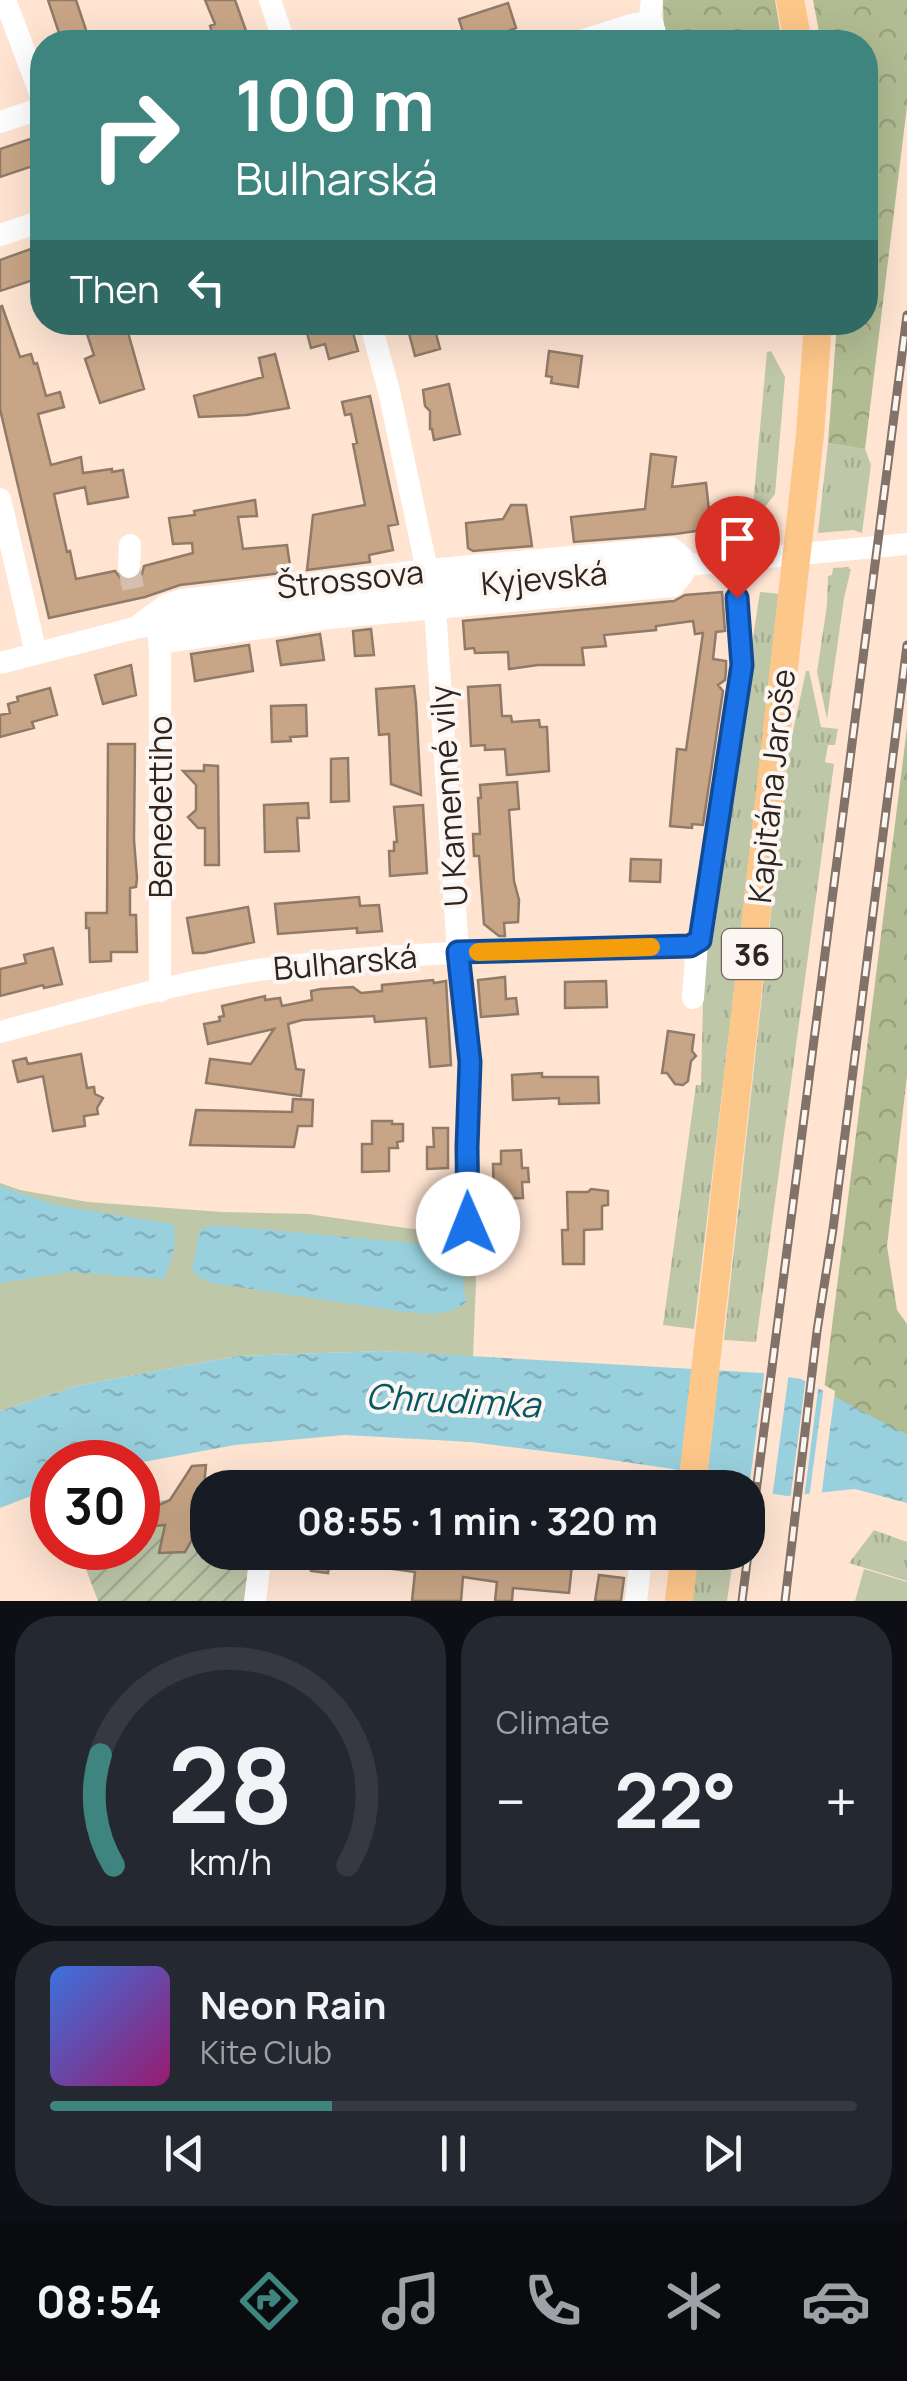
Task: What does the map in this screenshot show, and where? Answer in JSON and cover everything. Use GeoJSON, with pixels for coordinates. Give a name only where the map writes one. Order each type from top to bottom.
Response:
{"type":"FeatureCollection","features":[{"type":"Feature","properties":{"kind":"main road"},"geometry":{"type":"LineString","coordinates":[[790,0],[796,30]]}},
{"type":"Feature","properties":{"kind":"main road","name":"Kapitána Jaroše"},"geometry":{"type":"LineString","coordinates":[[694,1470],[806,470],[817,335]]}},
{"type":"Feature","properties":{"kind":"main road"},"geometry":{"type":"LineString","coordinates":[[680,1601],[683,1570]]}},
{"type":"Feature","properties":{"kind":"street"},"geometry":{"type":"LineString","coordinates":[[6,0],[30,65]]}},
{"type":"Feature","properties":{"kind":"street"},"geometry":{"type":"LineString","coordinates":[[270,0],[280,30]]}},
{"type":"Feature","properties":{"kind":"street"},"geometry":{"type":"LineString","coordinates":[[616,30],[654,21]]}},
{"type":"Feature","properties":{"kind":"street"},"geometry":{"type":"LineString","coordinates":[[0,122],[30,112]]}},
{"type":"Feature","properties":{"kind":"street"},"geometry":{"type":"LineString","coordinates":[[0,235],[30,225]]}},
{"type":"Feature","properties":{"kind":"street","name":"U Kamenné vily"},"geometry":{"type":"LineString","coordinates":[[373,335],[435,608],[458,952],[470,1062],[468,1224]]}},
{"type":"Feature","properties":{"kind":"street"},"geometry":{"type":"LineString","coordinates":[[0,499],[36,652]]}},
{"type":"Feature","properties":{"kind":"street"},"geometry":{"type":"LineString","coordinates":[[682,558],[690,534]]}},
{"type":"Feature","properties":{"kind":"street","name":"Kyjevská"},"geometry":{"type":"LineString","coordinates":[[182,619],[380,593],[907,544]]}},
{"type":"Feature","properties":{"kind":"street","name":"Štrossova"},"geometry":{"type":"LineString","coordinates":[[0,663],[36,652],[151,631],[673,586],[683,574],[682,558],[671,548],[428,570],[182,600],[166,605],[151,631]]}},
{"type":"Feature","properties":{"kind":"street"},"geometry":{"type":"LineString","coordinates":[[693,998],[697,943],[702,936],[742,665],[737,591]]}},
{"type":"Feature","properties":{"kind":"street","name":"Benedettiho"},"geometry":{"type":"LineString","coordinates":[[135,599],[151,631],[160,991]]}},
{"type":"Feature","properties":{"kind":"street","name":"Štrossova"},"geometry":{"type":"LineString","coordinates":[[151,631],[182,619]]}},
{"type":"Feature","properties":{"kind":"street","name":"Bulharská"},"geometry":{"type":"LineString","coordinates":[[0,1032],[252,971],[458,952],[697,943]]}},
{"type":"Feature","properties":{"kind":"street"},"geometry":{"type":"LineString","coordinates":[[255,1601],[259,1570]]}},
{"type":"Feature","properties":{"kind":"street"},"geometry":{"type":"LineString","coordinates":[[636,1601],[640,1570]]}},
{"type":"Feature","properties":{"kind":"green space"},"geometry":{"type":"Polygon","coordinates":[[[663,0],[775,0],[780,30],[664,30],[663,0]]]}},
{"type":"Feature","properties":{"kind":"green space"},"geometry":{"type":"Polygon","coordinates":[[[813,0],[907,0],[907,106],[865,449],[828,443],[836,335],[878,335],[878,30],[819,30],[813,0]]]}},
{"type":"Feature","properties":{"kind":"green space"},"geometry":{"type":"Polygon","coordinates":[[[771,351],[785,377],[775,494],[754,517],[767,352],[771,351]]]}},
{"type":"Feature","properties":{"kind":"green space"},"geometry":{"type":"Polygon","coordinates":[[[828,443],[865,449],[871,465],[862,533],[818,533],[828,443]]]}},
{"type":"Feature","properties":{"kind":"green space"},"geometry":{"type":"Polygon","coordinates":[[[849,567],[827,719],[817,672],[828,576],[833,568],[849,567]]]}},
{"type":"Feature","properties":{"kind":"green space"},"geometry":{"type":"Polygon","coordinates":[[[760,592],[781,594],[694,1329],[663,1325],[696,1085],[701,1085],[703,1002],[697,1001],[760,592]]]}},
{"type":"Feature","properties":{"kind":"green space"},"geometry":{"type":"Polygon","coordinates":[[[806,671],[821,727],[838,729],[835,745],[828,745],[825,762],[834,764],[756,1342],[724,1340],[789,750],[806,671]]]}},
{"type":"Feature","properties":{"kind":"green space"},"geometry":{"type":"Polygon","coordinates":[[[907,728],[907,1076],[887,1246],[897,1310],[907,1324],[907,1435],[824,1390],[907,728]]]}},
{"type":"Feature","properties":{"kind":"green space"},"geometry":{"type":"Polygon","coordinates":[[[0,1183],[88,1202],[308,1214],[434,1232],[446,1237],[469,1264],[475,1264],[473,1357],[383,1351],[238,1356],[80,1385],[0,1411],[0,1183]]]}},
{"type":"Feature","properties":{"kind":"green space"},"geometry":{"type":"Polygon","coordinates":[[[160,1525],[165,1525],[160,1553],[160,1525]]]}},
{"type":"Feature","properties":{"kind":"green space"},"geometry":{"type":"Polygon","coordinates":[[[874,1530],[907,1542],[907,1581],[849,1563],[874,1530]]]}},
{"type":"Feature","properties":{"kind":"green space"},"geometry":{"type":"Polygon","coordinates":[[[190,1543],[190,1570],[253,1570],[249,1601],[98,1601],[86,1570],[160,1570],[160,1553],[185,1552],[190,1543]]]}},
{"type":"Feature","properties":{"kind":"green space"},"geometry":{"type":"Polygon","coordinates":[[[864,1569],[907,1582],[907,1601],[855,1601],[864,1569]]]}},
{"type":"Feature","properties":{"kind":"green space"},"geometry":{"type":"Polygon","coordinates":[[[694,1570],[732,1570],[727,1601],[690,1601],[694,1570]]]}},
{"type":"Feature","properties":{"kind":"water"},"geometry":{"type":"Polygon","coordinates":[[[0,1186],[59,1206],[173,1224],[174,1245],[164,1279],[67,1272],[0,1283],[0,1186]]]}},
{"type":"Feature","properties":{"kind":"water"},"geometry":{"type":"Polygon","coordinates":[[[215,1225],[434,1245],[459,1268],[466,1302],[445,1312],[405,1312],[211,1283],[192,1270],[200,1230],[215,1225]]]}},
{"type":"Feature","properties":{"kind":"water","name":"Chrudimka"},"geometry":{"type":"Polygon","coordinates":[[[383,1351],[762,1373],[801,1379],[907,1435],[907,1503],[855,1489],[787,1496],[765,1493],[765,1470],[676,1470],[471,1442],[345,1435],[235,1445],[160,1459],[160,1440],[30,1440],[30,1496],[0,1508],[0,1411],[80,1385],[238,1356],[383,1351]]]}},
{"type":"Feature","properties":{"kind":"pier"},"geometry":{"type":"Polygon","coordinates":[[[765,1368],[789,1372],[772,1499],[765,1498],[765,1470],[751,1470],[765,1368]]]}},
{"type":"Feature","properties":{"kind":"pier"},"geometry":{"type":"Polygon","coordinates":[[[806,1376],[819,1383],[804,1499],[790,1501],[806,1376]]]}},
{"type":"Feature","properties":{"kind":"pier"},"geometry":{"type":"Polygon","coordinates":[[[824,1385],[835,1391],[821,1498],[809,1499],[824,1385]]]}},
{"type":"Feature","properties":{"kind":"building"},"geometry":{"type":"Polygon","coordinates":[[[48,0],[76,0],[86,30],[58,30],[48,0]]]}},
{"type":"Feature","properties":{"kind":"building"},"geometry":{"type":"Polygon","coordinates":[[[205,0],[235,0],[246,30],[211,30],[210,26],[215,24],[205,0]]]}},
{"type":"Feature","properties":{"kind":"building"},"geometry":{"type":"Polygon","coordinates":[[[508,3],[516,28],[462,30],[459,19],[508,3]]]}},
{"type":"Feature","properties":{"kind":"building"},"geometry":{"type":"Polygon","coordinates":[[[30,139],[30,167],[0,177],[0,149],[30,139]]]}},
{"type":"Feature","properties":{"kind":"building"},"geometry":{"type":"Polygon","coordinates":[[[30,249],[30,281],[0,291],[0,260],[30,249]]]}},
{"type":"Feature","properties":{"kind":"building"},"geometry":{"type":"Polygon","coordinates":[[[2,306],[20,357],[31,354],[34,364],[37,363],[46,396],[60,392],[64,407],[38,414],[51,465],[81,457],[83,473],[123,470],[128,497],[88,504],[85,487],[54,494],[76,579],[115,571],[122,580],[135,581],[144,566],[193,553],[192,543],[173,544],[169,518],[255,500],[257,516],[238,517],[243,549],[287,545],[291,572],[180,585],[145,597],[49,618],[0,409],[2,306]]]}},
{"type":"Feature","properties":{"kind":"building"},"geometry":{"type":"Polygon","coordinates":[[[87,335],[129,335],[144,389],[100,403],[85,359],[94,355],[87,335]]]}},
{"type":"Feature","properties":{"kind":"building"},"geometry":{"type":"Polygon","coordinates":[[[308,335],[354,335],[358,351],[329,359],[325,344],[311,348],[308,335]]]}},
{"type":"Feature","properties":{"kind":"building"},"geometry":{"type":"Polygon","coordinates":[[[409,335],[436,335],[440,349],[415,356],[409,335]]]}},
{"type":"Feature","properties":{"kind":"building"},"geometry":{"type":"Polygon","coordinates":[[[549,351],[582,356],[578,387],[551,383],[552,377],[546,376],[549,351]]]}},
{"type":"Feature","properties":{"kind":"building"},"geometry":{"type":"Polygon","coordinates":[[[275,354],[289,408],[199,417],[194,396],[263,377],[259,358],[275,354]]]}},
{"type":"Feature","properties":{"kind":"building"},"geometry":{"type":"Polygon","coordinates":[[[449,384],[460,434],[434,440],[423,390],[449,384]]]}},
{"type":"Feature","properties":{"kind":"building"},"geometry":{"type":"Polygon","coordinates":[[[370,396],[398,524],[388,526],[393,550],[369,555],[370,562],[307,570],[313,515],[365,505],[351,414],[345,415],[342,402],[370,396]]]}},
{"type":"Feature","properties":{"kind":"building"},"geometry":{"type":"Polygon","coordinates":[[[651,454],[676,457],[672,487],[706,483],[711,529],[574,542],[571,517],[645,509],[651,454]]]}},
{"type":"Feature","properties":{"kind":"building"},"geometry":{"type":"Polygon","coordinates":[[[511,505],[526,505],[532,546],[473,551],[468,548],[466,523],[503,519],[511,505]]]}},
{"type":"Feature","properties":{"kind":"building"},"geometry":{"type":"Polygon","coordinates":[[[722,592],[725,631],[716,632],[713,659],[726,661],[725,680],[718,685],[723,691],[703,825],[692,824],[692,828],[670,826],[677,749],[686,750],[703,633],[695,634],[693,621],[656,626],[656,630],[604,635],[606,646],[582,648],[584,665],[509,669],[508,652],[475,653],[474,648],[465,649],[463,621],[674,601],[685,595],[722,592]]]}},
{"type":"Feature","properties":{"kind":"building"},"geometry":{"type":"Polygon","coordinates":[[[371,629],[374,655],[355,656],[353,631],[371,629]]]}},
{"type":"Feature","properties":{"kind":"building"},"geometry":{"type":"Polygon","coordinates":[[[320,634],[324,660],[281,665],[277,641],[320,634]]]}},
{"type":"Feature","properties":{"kind":"building"},"geometry":{"type":"Polygon","coordinates":[[[249,645],[253,671],[195,681],[191,654],[249,645]]]}},
{"type":"Feature","properties":{"kind":"building"},"geometry":{"type":"Polygon","coordinates":[[[131,665],[136,695],[103,704],[95,675],[131,665]]]}},
{"type":"Feature","properties":{"kind":"building"},"geometry":{"type":"Polygon","coordinates":[[[500,685],[502,716],[511,716],[512,722],[539,720],[540,727],[547,727],[549,771],[507,775],[505,749],[471,746],[468,687],[500,685]]]}},
{"type":"Feature","properties":{"kind":"building"},"geometry":{"type":"Polygon","coordinates":[[[414,686],[421,795],[391,784],[389,734],[379,735],[376,689],[414,686]]]}},
{"type":"Feature","properties":{"kind":"building"},"geometry":{"type":"Polygon","coordinates":[[[50,688],[57,715],[32,722],[34,728],[0,737],[0,715],[10,713],[8,704],[18,701],[17,697],[50,688]]]}},
{"type":"Feature","properties":{"kind":"building"},"geometry":{"type":"Polygon","coordinates":[[[306,705],[307,736],[272,742],[271,706],[306,705]]]}},
{"type":"Feature","properties":{"kind":"building"},"geometry":{"type":"Polygon","coordinates":[[[108,744],[135,744],[137,878],[136,887],[130,888],[130,915],[136,915],[137,952],[111,952],[111,961],[90,962],[86,913],[107,913],[108,744]]]}},
{"type":"Feature","properties":{"kind":"building"},"geometry":{"type":"Polygon","coordinates":[[[348,758],[349,801],[331,802],[331,759],[348,758]]]}},
{"type":"Feature","properties":{"kind":"building"},"geometry":{"type":"Polygon","coordinates":[[[204,765],[218,766],[219,865],[205,865],[205,828],[198,828],[188,817],[196,810],[196,785],[183,771],[204,771],[204,765]]]}},
{"type":"Feature","properties":{"kind":"building"},"geometry":{"type":"Polygon","coordinates":[[[517,782],[519,809],[509,810],[518,922],[504,923],[505,936],[499,936],[484,924],[479,856],[474,856],[473,834],[480,834],[480,785],[517,782]]]}},
{"type":"Feature","properties":{"kind":"building"},"geometry":{"type":"Polygon","coordinates":[[[308,803],[309,818],[297,818],[299,851],[265,852],[264,805],[308,803]]]}},
{"type":"Feature","properties":{"kind":"building"},"geometry":{"type":"Polygon","coordinates":[[[423,805],[427,873],[390,876],[389,851],[394,851],[397,842],[394,807],[423,805]]]}},
{"type":"Feature","properties":{"kind":"building"},"geometry":{"type":"Polygon","coordinates":[[[631,859],[661,860],[660,882],[630,881],[631,859]]]}},
{"type":"Feature","properties":{"kind":"building"},"geometry":{"type":"Polygon","coordinates":[[[359,897],[360,906],[379,905],[382,931],[357,933],[357,928],[278,934],[275,904],[359,897]]]}},
{"type":"Feature","properties":{"kind":"building"},"geometry":{"type":"Polygon","coordinates":[[[248,907],[254,942],[193,953],[187,918],[248,907]]]}},
{"type":"Feature","properties":{"kind":"building"},"geometry":{"type":"Polygon","coordinates":[[[53,948],[62,984],[0,996],[0,969],[26,963],[24,955],[53,948]]]}},
{"type":"Feature","properties":{"kind":"building"},"geometry":{"type":"Polygon","coordinates":[[[505,977],[506,999],[516,998],[518,1014],[481,1017],[478,980],[505,977]]]}},
{"type":"Feature","properties":{"kind":"building"},"geometry":{"type":"Polygon","coordinates":[[[446,981],[451,1065],[430,1067],[426,1018],[375,1022],[374,1016],[302,1020],[288,1024],[296,1069],[304,1070],[301,1096],[206,1083],[210,1059],[251,1064],[274,1029],[208,1044],[204,1024],[220,1021],[219,1017],[224,1016],[222,1006],[265,996],[265,1000],[280,998],[282,1006],[312,1000],[311,991],[321,989],[353,987],[361,993],[382,991],[382,985],[446,981]]]}},
{"type":"Feature","properties":{"kind":"building"},"geometry":{"type":"Polygon","coordinates":[[[606,981],[607,1007],[565,1008],[565,982],[606,981]]]}},
{"type":"Feature","properties":{"kind":"building"},"geometry":{"type":"Polygon","coordinates":[[[668,1031],[694,1035],[692,1051],[696,1056],[683,1085],[675,1084],[667,1073],[662,1073],[668,1031]]]}},
{"type":"Feature","properties":{"kind":"building"},"geometry":{"type":"Polygon","coordinates":[[[81,1054],[87,1088],[94,1087],[95,1094],[103,1098],[98,1114],[84,1116],[85,1126],[53,1131],[43,1076],[18,1082],[13,1061],[26,1058],[28,1064],[81,1054]]]}},
{"type":"Feature","properties":{"kind":"building"},"geometry":{"type":"Polygon","coordinates":[[[542,1073],[542,1077],[598,1077],[599,1103],[559,1104],[559,1098],[513,1100],[512,1075],[542,1073]]]}},
{"type":"Feature","properties":{"kind":"building"},"geometry":{"type":"Polygon","coordinates":[[[293,1099],[313,1100],[312,1126],[298,1126],[294,1147],[190,1145],[196,1110],[292,1112],[293,1099]]]}},
{"type":"Feature","properties":{"kind":"building"},"geometry":{"type":"Polygon","coordinates":[[[372,1121],[403,1124],[403,1141],[397,1142],[398,1148],[389,1148],[389,1171],[362,1172],[362,1144],[372,1144],[372,1121]]]}},
{"type":"Feature","properties":{"kind":"building"},"geometry":{"type":"Polygon","coordinates":[[[433,1128],[448,1128],[448,1168],[427,1169],[427,1147],[434,1147],[433,1128]]]}},
{"type":"Feature","properties":{"kind":"building"},"geometry":{"type":"Polygon","coordinates":[[[521,1150],[522,1168],[528,1168],[529,1182],[522,1182],[523,1198],[494,1199],[493,1164],[501,1164],[501,1151],[521,1150]]]}},
{"type":"Feature","properties":{"kind":"building"},"geometry":{"type":"Polygon","coordinates":[[[608,1191],[608,1205],[602,1206],[602,1229],[584,1230],[584,1264],[563,1264],[562,1230],[568,1230],[567,1192],[608,1191]]]}},
{"type":"Feature","properties":{"kind":"building"},"geometry":{"type":"Polygon","coordinates":[[[206,1465],[206,1470],[190,1470],[190,1543],[185,1552],[160,1553],[165,1525],[160,1525],[160,1505],[170,1500],[192,1466],[206,1465]]]}},
{"type":"Feature","properties":{"kind":"building"},"geometry":{"type":"Polygon","coordinates":[[[400,1570],[571,1570],[569,1593],[513,1588],[512,1601],[495,1601],[497,1582],[463,1577],[461,1601],[412,1601],[415,1572],[400,1570]]]}},
{"type":"Feature","properties":{"kind":"building"},"geometry":{"type":"Polygon","coordinates":[[[599,1575],[624,1578],[621,1601],[595,1601],[599,1575]]]}},
{"type":"Feature","properties":{"kind":"tunnel"},"geometry":{"type":"LineString","coordinates":[[129,567],[135,599]]}},
{"type":"Feature","properties":{"kind":"railway"},"geometry":{"type":"LineString","coordinates":[[742,1601],[907,315]]}},
{"type":"Feature","properties":{"kind":"railway"},"geometry":{"type":"LineString","coordinates":[[785,1601],[907,645]]}},
{"type":"Feature","properties":{"kind":"slow traffic"},"geometry":{"type":"LineString","coordinates":[[478,952],[651,947]]}},
{"type":"Feature","properties":{"kind":"route"},"geometry":{"type":"LineString","coordinates":[[468,1224],[470,1062],[458,952],[690,946],[700,940],[742,665],[737,598]]}}]}
